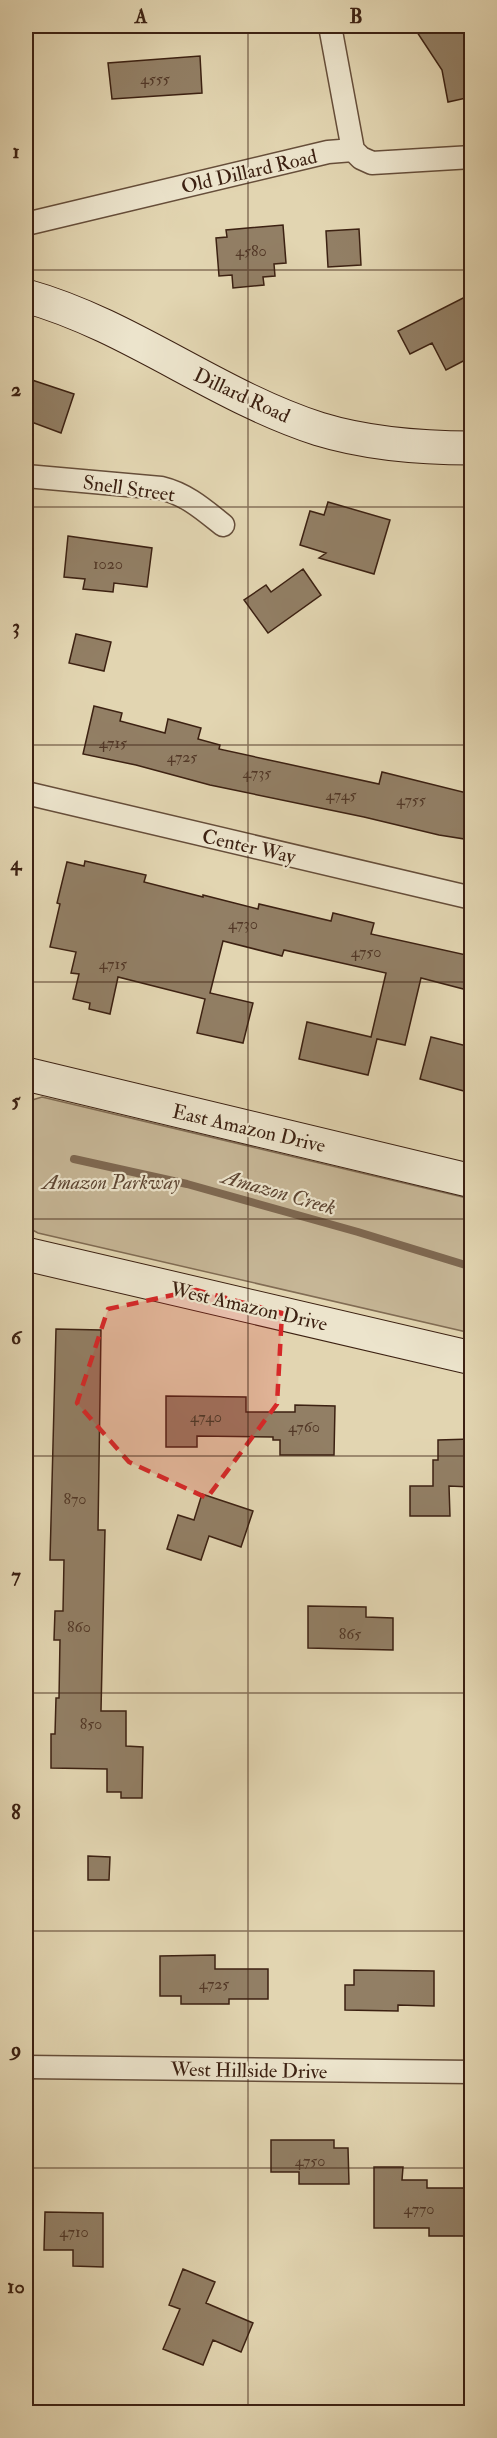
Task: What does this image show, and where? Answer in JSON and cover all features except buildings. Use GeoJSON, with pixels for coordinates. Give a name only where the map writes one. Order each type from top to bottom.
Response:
{"type":"FeatureCollection","features":[{"type":"Feature","properties":{"kind":"street"},"geometry":{"type":"LineString","coordinates":[[330,26],[353,150],[361,158],[372,163],[393,163],[471,157]]}},
{"type":"Feature","properties":{"kind":"street","name":"Old Dillard Road"},"geometry":{"type":"LineString","coordinates":[[26,224],[310,155],[353,150]]}},
{"type":"Feature","properties":{"kind":"street","name":"Dillard Road"},"geometry":{"type":"LineString","coordinates":[[26,296],[101,322],[236,394],[319,429],[389,443],[471,448]]}},
{"type":"Feature","properties":{"kind":"street","name":"Snell Street"},"geometry":{"type":"LineString","coordinates":[[26,476],[175,491],[187,496],[223,525]]}},
{"type":"Feature","properties":{"kind":"street","name":"Center Way"},"geometry":{"type":"LineString","coordinates":[[26,793],[471,898]]}},
{"type":"Feature","properties":{"kind":"street","name":"East Amazon Drive"},"geometry":{"type":"LineString","coordinates":[[26,1074],[471,1181]]}},
{"type":"Feature","properties":{"kind":"street","name":"West Amazon Drive"},"geometry":{"type":"LineString","coordinates":[[26,1254],[471,1358]]}},
{"type":"Feature","properties":{"kind":"street","name":"West Hillside Drive"},"geometry":{"type":"LineString","coordinates":[[26,2067],[471,2072]]}},
{"type":"Feature","properties":{"kind":"highlighted area"},"geometry":{"type":"Polygon","coordinates":[[[196,1290],[282,1313],[277,1404],[207,1498],[129,1462],[77,1403],[108,1309],[196,1290]]]}},
{"type":"Feature","properties":{"kind":"green space","name":"Amazon Parkway"},"geometry":{"type":"Polygon","coordinates":[[[42,1097],[471,1199],[471,1333],[38,1233],[27,1227],[26,1105],[29,1101],[42,1097]]]}},
{"type":"Feature","properties":{"kind":"waterway","name":"Amazon Creek"},"geometry":{"type":"LineString","coordinates":[[74,1159],[187,1184],[472,1267]]}}]}
